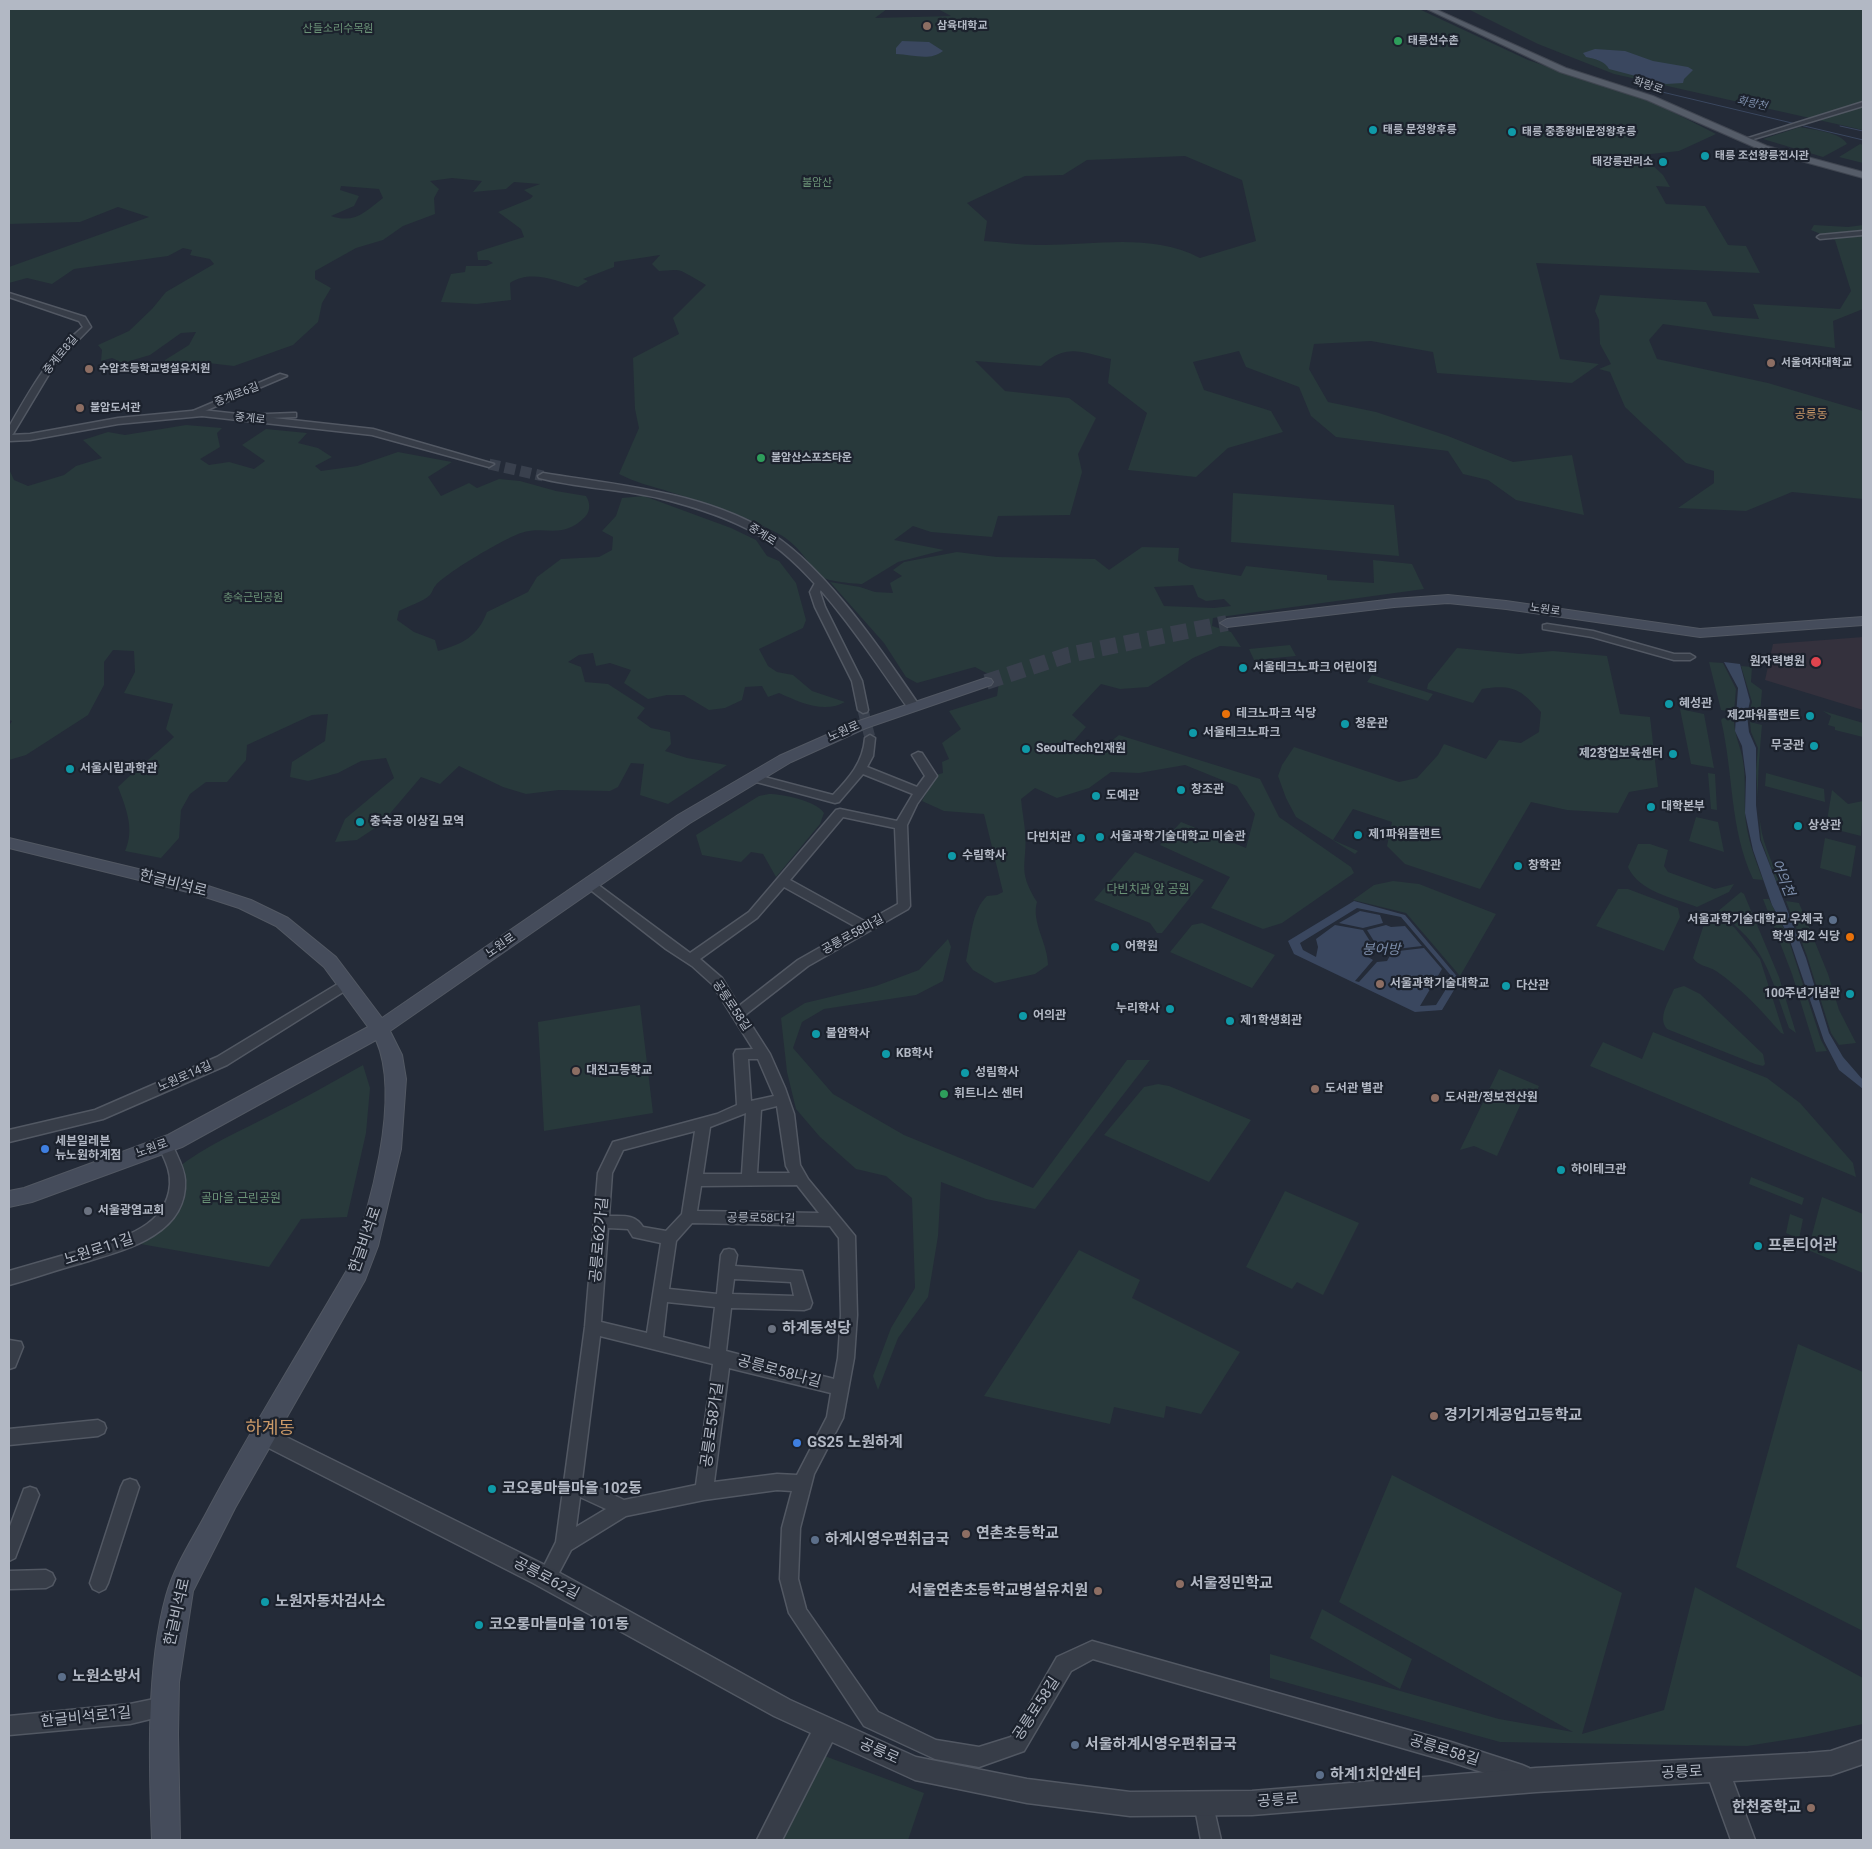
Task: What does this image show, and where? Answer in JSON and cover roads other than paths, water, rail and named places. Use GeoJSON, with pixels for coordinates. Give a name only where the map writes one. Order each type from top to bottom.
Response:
{"type":"FeatureCollection","features":[{"type":"Feature","properties":{"kind":"main road","name":"화랑로"},"geometry":{"type":"LineString","coordinates":[[1430,9],[1563,70],[1650,98],[1748,139]]}},
{"type":"Feature","properties":{"kind":"main road","name":"화랑로"},"geometry":{"type":"LineString","coordinates":[[1436,9],[1552,62],[1662,99],[1772,151],[1863,174]]}},
{"type":"Feature","properties":{"kind":"main road","name":"노원로"},"geometry":{"type":"LineString","coordinates":[[1227,623],[1394,602],[1448,599],[1506,605],[1692,632],[1863,621]]}},
{"type":"Feature","properties":{"kind":"main road","name":"노원로"},"geometry":{"type":"LineString","coordinates":[[9,1198],[25,1196],[165,1144],[380,1029],[684,819],[785,759],[861,725],[913,705],[986,682]]}},
{"type":"Feature","properties":{"kind":"main road","name":"한글비석로"},"geometry":{"type":"LineString","coordinates":[[9,843],[199,889],[244,904],[282,922],[330,962],[380,1029],[392,1055],[396,1079],[396,1109],[391,1149],[376,1219],[357,1273],[226,1500],[208,1538],[191,1564],[179,1593],[166,1663],[164,1707],[166,1840]]}},
{"type":"Feature","properties":{"kind":"street"},"geometry":{"type":"LineString","coordinates":[[1748,139],[1863,104]]}},
{"type":"Feature","properties":{"kind":"street"},"geometry":{"type":"LineString","coordinates":[[1820,237],[1863,233]]}},
{"type":"Feature","properties":{"kind":"street","name":"중계로8길"},"geometry":{"type":"LineString","coordinates":[[9,295],[82,318],[87,327],[74,336],[49,364],[9,434]]}},
{"type":"Feature","properties":{"kind":"street","name":"중계로6길"},"geometry":{"type":"LineString","coordinates":[[190,414],[283,376]]}},
{"type":"Feature","properties":{"kind":"street","name":"중계로"},"geometry":{"type":"LineString","coordinates":[[9,438],[30,437],[118,421],[190,414],[242,417],[374,432],[489,464]]}},
{"type":"Feature","properties":{"kind":"street"},"geometry":{"type":"LineString","coordinates":[[242,417],[293,414]]}},
{"type":"Feature","properties":{"kind":"street","name":"중계로"},"geometry":{"type":"LineString","coordinates":[[543,476],[659,495],[730,516],[760,531],[793,556],[818,585],[849,616],[913,705]]}},
{"type":"Feature","properties":{"kind":"street","name":"노원로"},"geometry":{"type":"LineString","coordinates":[[818,585],[815,592],[820,607],[857,681],[863,710]]}},
{"type":"Feature","properties":{"kind":"street"},"geometry":{"type":"LineString","coordinates":[[1547,627],[1593,634],[1674,656],[1690,657]]}},
{"type":"Feature","properties":{"kind":"street"},"geometry":{"type":"LineString","coordinates":[[835,799],[861,769],[868,756],[870,738]]}},
{"type":"Feature","properties":{"kind":"street"},"geometry":{"type":"LineString","coordinates":[[840,813],[901,825],[930,776],[918,755]]}},
{"type":"Feature","properties":{"kind":"street"},"geometry":{"type":"LineString","coordinates":[[861,769],[920,792]]}},
{"type":"Feature","properties":{"kind":"street"},"geometry":{"type":"LineString","coordinates":[[753,778],[835,799]]}},
{"type":"Feature","properties":{"kind":"street"},"geometry":{"type":"LineString","coordinates":[[835,799],[840,813]]}},
{"type":"Feature","properties":{"kind":"street"},"geometry":{"type":"LineString","coordinates":[[690,959],[753,915],[840,813]]}},
{"type":"Feature","properties":{"kind":"street","name":"공릉로58마길"},"geometry":{"type":"LineString","coordinates":[[738,1014],[803,964],[904,906],[901,825]]}},
{"type":"Feature","properties":{"kind":"street"},"geometry":{"type":"LineString","coordinates":[[782,881],[866,927]]}},
{"type":"Feature","properties":{"kind":"street","name":"공릉로58길"},"geometry":{"type":"LineString","coordinates":[[589,884],[718,981],[762,1054],[782,1100],[787,1114],[793,1166],[800,1179],[847,1236],[849,1315],[846,1358],[835,1418],[802,1483],[791,1528],[789,1578],[798,1613],[872,1719],[935,1749],[980,1757],[1017,1744],[1064,1664],[1092,1650],[1451,1752],[1536,1780]]}},
{"type":"Feature","properties":{"kind":"street","name":"노원로14길"},"geometry":{"type":"LineString","coordinates":[[9,1136],[98,1114],[190,1076],[246,1047],[346,984]]}},
{"type":"Feature","properties":{"kind":"street"},"geometry":{"type":"LineString","coordinates":[[748,1179],[749,1107],[741,1054],[762,1054]]}},
{"type":"Feature","properties":{"kind":"street","name":"공릉로62가길"},"geometry":{"type":"LineString","coordinates":[[547,1578],[565,1544],[593,1327],[605,1174],[618,1146],[720,1119],[749,1107],[782,1100]]}},
{"type":"Feature","properties":{"kind":"street"},"geometry":{"type":"LineString","coordinates":[[654,1341],[669,1238],[689,1217],[702,1124]]}},
{"type":"Feature","properties":{"kind":"street","name":"노원로11길"},"geometry":{"type":"LineString","coordinates":[[9,1278],[130,1242],[147,1233],[170,1212],[177,1188],[176,1169],[165,1144]]}},
{"type":"Feature","properties":{"kind":"street"},"geometry":{"type":"LineString","coordinates":[[695,1180],[800,1179]]}},
{"type":"Feature","properties":{"kind":"street","name":"공릉로58다길"},"geometry":{"type":"LineString","coordinates":[[689,1217],[833,1220]]}},
{"type":"Feature","properties":{"kind":"street"},"geometry":{"type":"LineString","coordinates":[[601,1222],[632,1223],[638,1233],[669,1238]]}},
{"type":"Feature","properties":{"kind":"street"},"geometry":{"type":"LineString","coordinates":[[720,1357],[729,1255]]}},
{"type":"Feature","properties":{"kind":"street"},"geometry":{"type":"LineString","coordinates":[[660,1295],[724,1301],[804,1303],[797,1276],[727,1272]]}},
{"type":"Feature","properties":{"kind":"street","name":"공릉로58나길"},"geometry":{"type":"LineString","coordinates":[[593,1327],[840,1388]]}},
{"type":"Feature","properties":{"kind":"street"},"geometry":{"type":"LineString","coordinates":[[9,1347],[15,1347],[9,1362]]}},
{"type":"Feature","properties":{"kind":"street","name":"공릉로58가길"},"geometry":{"type":"LineString","coordinates":[[704,1492],[720,1357]]}},
{"type":"Feature","properties":{"kind":"street"},"geometry":{"type":"LineString","coordinates":[[9,1438],[98,1428]]}},
{"type":"Feature","properties":{"kind":"street","name":"공릉로62길"},"geometry":{"type":"LineString","coordinates":[[264,1434],[547,1578],[782,1708],[826,1728]]}},
{"type":"Feature","properties":{"kind":"street"},"geometry":{"type":"LineString","coordinates":[[565,1544],[623,1508],[704,1492],[777,1482],[802,1483]]}},
{"type":"Feature","properties":{"kind":"street"},"geometry":{"type":"LineString","coordinates":[[573,1485],[623,1508]]}},
{"type":"Feature","properties":{"kind":"street"},"geometry":{"type":"LineString","coordinates":[[99,1584],[130,1487]]}},
{"type":"Feature","properties":{"kind":"street"},"geometry":{"type":"LineString","coordinates":[[9,1552],[30,1495]]}},
{"type":"Feature","properties":{"kind":"street"},"geometry":{"type":"LineString","coordinates":[[9,1580],[46,1579]]}},
{"type":"Feature","properties":{"kind":"street","name":"한글비석로1길"},"geometry":{"type":"LineString","coordinates":[[9,1726],[130,1714],[164,1707]]}},
{"type":"Feature","properties":{"kind":"street"},"geometry":{"type":"LineString","coordinates":[[769,1840],[826,1728]]}},
{"type":"Feature","properties":{"kind":"street","name":"공릉로"},"geometry":{"type":"LineString","coordinates":[[826,1728],[915,1768],[1027,1791],[1130,1804],[1271,1802],[1536,1780],[1831,1763],[1863,1752]]}},
{"type":"Feature","properties":{"kind":"street"},"geometry":{"type":"LineString","coordinates":[[1718,1771],[1743,1840]]}},
{"type":"Feature","properties":{"kind":"street"},"geometry":{"type":"LineString","coordinates":[[1204,1804],[1211,1840]]}},
{"type":"Feature","properties":{"kind":"water"},"geometry":{"type":"Polygon","coordinates":[[[902,41],[929,42],[943,51],[926,57],[896,54],[896,48],[902,41]]]}},
{"type":"Feature","properties":{"kind":"water"},"geometry":{"type":"Polygon","coordinates":[[[1595,49],[1625,51],[1653,61],[1688,67],[1693,70],[1684,79],[1683,83],[1666,84],[1609,69],[1602,62],[1586,57],[1583,53],[1595,49]]]}},
{"type":"Feature","properties":{"kind":"water"},"geometry":{"type":"Polygon","coordinates":[[[1724,662],[1740,664],[1750,701],[1747,715],[1749,732],[1756,748],[1756,805],[1760,840],[1806,958],[1829,1033],[1843,1057],[1863,1080],[1863,1089],[1839,1070],[1824,1041],[1788,935],[1772,905],[1753,850],[1745,813],[1746,777],[1742,746],[1735,731],[1738,688],[1724,662]]]}},
{"type":"Feature","properties":{"kind":"water","name":"붕어방"},"geometry":{"type":"Polygon","coordinates":[[[1354,901],[1405,915],[1460,980],[1442,1010],[1415,1012],[1294,954],[1288,941],[1354,901]]]}},
{"type":"Feature","properties":{"kind":"waterway","name":"화랑천"},"geometry":{"type":"LineString","coordinates":[[1637,86],[1863,140]]}},
{"type":"Feature","properties":{"kind":"waterway"},"geometry":{"type":"LineString","coordinates":[[1840,126],[1863,131]]}},
{"type":"Feature","properties":{"kind":"tunnel"},"geometry":{"type":"LineString","coordinates":[[489,464],[543,476]]}},
{"type":"Feature","properties":{"kind":"tunnel"},"geometry":{"type":"LineString","coordinates":[[986,682],[1068,655],[1227,623]]}},
{"type":"Feature","properties":{"kind":"tunnel"},"geometry":{"type":"LineString","coordinates":[[863,710],[870,738]]}},
{"type":"Feature","properties":{"kind":"place","name":"삼육대학교"},"geometry":{"type":"Point","coordinates":[927,26]}},
{"type":"Feature","properties":{"kind":"place","name":"태릉선수촌"},"geometry":{"type":"Point","coordinates":[1398,41]}},
{"type":"Feature","properties":{"kind":"place","name":"태릉 문정왕후릉"},"geometry":{"type":"Point","coordinates":[1373,130]}},
{"type":"Feature","properties":{"kind":"place","name":"태릉 중종왕비문정왕후릉"},"geometry":{"type":"Point","coordinates":[1512,132]}},
{"type":"Feature","properties":{"kind":"place","name":"태릉 조선왕릉전시관"},"geometry":{"type":"Point","coordinates":[1705,156]}},
{"type":"Feature","properties":{"kind":"place","name":"태강릉관리소"},"geometry":{"type":"Point","coordinates":[1663,162]}},
{"type":"Feature","properties":{"kind":"place","name":"서울여자대학교"},"geometry":{"type":"Point","coordinates":[1771,363]}},
{"type":"Feature","properties":{"kind":"place","name":"수암초등학교병설유치원"},"geometry":{"type":"Point","coordinates":[89,369]}},
{"type":"Feature","properties":{"kind":"place","name":"불암도서관"},"geometry":{"type":"Point","coordinates":[80,408]}},
{"type":"Feature","properties":{"kind":"place","name":"불암산스포츠타운"},"geometry":{"type":"Point","coordinates":[761,458]}},
{"type":"Feature","properties":{"kind":"place","name":"원자력병원"},"geometry":{"type":"Point","coordinates":[1816,662]}},
{"type":"Feature","properties":{"kind":"place","name":"서울테크노파크 어린이집"},"geometry":{"type":"Point","coordinates":[1243,668]}},
{"type":"Feature","properties":{"kind":"place","name":"혜성관"},"geometry":{"type":"Point","coordinates":[1669,704]}},
{"type":"Feature","properties":{"kind":"place","name":"테크노파크 식당"},"geometry":{"type":"Point","coordinates":[1226,714]}},
{"type":"Feature","properties":{"kind":"place","name":"제2파워플랜트"},"geometry":{"type":"Point","coordinates":[1810,716]}},
{"type":"Feature","properties":{"kind":"place","name":"청운관"},"geometry":{"type":"Point","coordinates":[1345,724]}},
{"type":"Feature","properties":{"kind":"place","name":"서울테크노파크"},"geometry":{"type":"Point","coordinates":[1193,733]}},
{"type":"Feature","properties":{"kind":"place","name":"무궁관"},"geometry":{"type":"Point","coordinates":[1814,746]}},
{"type":"Feature","properties":{"kind":"place","name":"SeoulTech인재원"},"geometry":{"type":"Point","coordinates":[1026,749]}},
{"type":"Feature","properties":{"kind":"place","name":"제2창업보육센터"},"geometry":{"type":"Point","coordinates":[1673,754]}},
{"type":"Feature","properties":{"kind":"place","name":"서울시립과학관"},"geometry":{"type":"Point","coordinates":[70,769]}},
{"type":"Feature","properties":{"kind":"place","name":"창조관"},"geometry":{"type":"Point","coordinates":[1181,790]}},
{"type":"Feature","properties":{"kind":"place","name":"도예관"},"geometry":{"type":"Point","coordinates":[1096,796]}},
{"type":"Feature","properties":{"kind":"place","name":"대학본부"},"geometry":{"type":"Point","coordinates":[1651,807]}},
{"type":"Feature","properties":{"kind":"place","name":"충숙공 이상길 묘역"},"geometry":{"type":"Point","coordinates":[360,822]}},
{"type":"Feature","properties":{"kind":"place","name":"상상관"},"geometry":{"type":"Point","coordinates":[1798,826]}},
{"type":"Feature","properties":{"kind":"place","name":"제1파워플랜트"},"geometry":{"type":"Point","coordinates":[1358,835]}},
{"type":"Feature","properties":{"kind":"place","name":"서울과학기술대학교 미술관"},"geometry":{"type":"Point","coordinates":[1100,837]}},
{"type":"Feature","properties":{"kind":"place","name":"다빈치관"},"geometry":{"type":"Point","coordinates":[1081,838]}},
{"type":"Feature","properties":{"kind":"place","name":"수림학사"},"geometry":{"type":"Point","coordinates":[952,856]}},
{"type":"Feature","properties":{"kind":"place","name":"창학관"},"geometry":{"type":"Point","coordinates":[1518,866]}},
{"type":"Feature","properties":{"kind":"place","name":"서울과학기술대학교 우체국"},"geometry":{"type":"Point","coordinates":[1833,920]}},
{"type":"Feature","properties":{"kind":"place","name":"학생 제2 식당"},"geometry":{"type":"Point","coordinates":[1850,937]}},
{"type":"Feature","properties":{"kind":"place","name":"어학원"},"geometry":{"type":"Point","coordinates":[1115,947]}},
{"type":"Feature","properties":{"kind":"place","name":"서울과학기술대학교"},"geometry":{"type":"Point","coordinates":[1380,984]}},
{"type":"Feature","properties":{"kind":"place","name":"다산관"},"geometry":{"type":"Point","coordinates":[1506,986]}},
{"type":"Feature","properties":{"kind":"place","name":"100주년기념관"},"geometry":{"type":"Point","coordinates":[1850,994]}},
{"type":"Feature","properties":{"kind":"place","name":"누리학사"},"geometry":{"type":"Point","coordinates":[1170,1009]}},
{"type":"Feature","properties":{"kind":"place","name":"어의관"},"geometry":{"type":"Point","coordinates":[1023,1016]}},
{"type":"Feature","properties":{"kind":"place","name":"제1학생회관"},"geometry":{"type":"Point","coordinates":[1230,1021]}},
{"type":"Feature","properties":{"kind":"place","name":"불암학사"},"geometry":{"type":"Point","coordinates":[816,1034]}},
{"type":"Feature","properties":{"kind":"place","name":"KB학사"},"geometry":{"type":"Point","coordinates":[886,1054]}},
{"type":"Feature","properties":{"kind":"place","name":"대진고등학교"},"geometry":{"type":"Point","coordinates":[576,1071]}},
{"type":"Feature","properties":{"kind":"place","name":"성림학사"},"geometry":{"type":"Point","coordinates":[965,1073]}},
{"type":"Feature","properties":{"kind":"place","name":"도서관 별관"},"geometry":{"type":"Point","coordinates":[1315,1089]}},
{"type":"Feature","properties":{"kind":"place","name":"휘트니스 센터"},"geometry":{"type":"Point","coordinates":[944,1094]}},
{"type":"Feature","properties":{"kind":"place","name":"도서관/정보전산원"},"geometry":{"type":"Point","coordinates":[1435,1098]}},
{"type":"Feature","properties":{"kind":"place","name":"세븐일레븐 뉴노원하계점"},"geometry":{"type":"Point","coordinates":[45,1149]}},
{"type":"Feature","properties":{"kind":"place","name":"하이테크관"},"geometry":{"type":"Point","coordinates":[1561,1170]}},
{"type":"Feature","properties":{"kind":"place","name":"서울광염교회"},"geometry":{"type":"Point","coordinates":[88,1211]}},
{"type":"Feature","properties":{"kind":"place","name":"프론티어관"},"geometry":{"type":"Point","coordinates":[1758,1246]}},
{"type":"Feature","properties":{"kind":"place","name":"하계동성당"},"geometry":{"type":"Point","coordinates":[772,1329]}},
{"type":"Feature","properties":{"kind":"place","name":"경기기계공업고등학교"},"geometry":{"type":"Point","coordinates":[1434,1416]}},
{"type":"Feature","properties":{"kind":"place","name":"GS25 노원하계"},"geometry":{"type":"Point","coordinates":[797,1443]}},
{"type":"Feature","properties":{"kind":"place","name":"코오롱마들마을 102동"},"geometry":{"type":"Point","coordinates":[492,1489]}},
{"type":"Feature","properties":{"kind":"place","name":"연촌초등학교"},"geometry":{"type":"Point","coordinates":[966,1534]}},
{"type":"Feature","properties":{"kind":"place","name":"하계시영우편취급국"},"geometry":{"type":"Point","coordinates":[815,1540]}},
{"type":"Feature","properties":{"kind":"place","name":"서울정민학교"},"geometry":{"type":"Point","coordinates":[1180,1584]}},
{"type":"Feature","properties":{"kind":"place","name":"서울연촌초등학교병설유치원"},"geometry":{"type":"Point","coordinates":[1098,1591]}},
{"type":"Feature","properties":{"kind":"place","name":"노원자동차검사소"},"geometry":{"type":"Point","coordinates":[265,1602]}},
{"type":"Feature","properties":{"kind":"place","name":"코오롱마들마을 101동"},"geometry":{"type":"Point","coordinates":[479,1625]}},
{"type":"Feature","properties":{"kind":"place","name":"노원소방서"},"geometry":{"type":"Point","coordinates":[62,1677]}},
{"type":"Feature","properties":{"kind":"place","name":"서울하계시영우편취급국"},"geometry":{"type":"Point","coordinates":[1075,1745]}},
{"type":"Feature","properties":{"kind":"place","name":"하계1치안센터"},"geometry":{"type":"Point","coordinates":[1320,1775]}},
{"type":"Feature","properties":{"kind":"place","name":"한천중학교"},"geometry":{"type":"Point","coordinates":[1811,1808]}},
{"type":"Feature","properties":{"kind":"district","name":"공릉동"},"geometry":{"type":"Point","coordinates":[1811,415]}},
{"type":"Feature","properties":{"kind":"district","name":"하계동"},"geometry":{"type":"Point","coordinates":[270,1429]}},
{"type":"Feature","properties":{"kind":"park label","name":"산들소리수목원"},"geometry":{"type":"Point","coordinates":[338,29]}},
{"type":"Feature","properties":{"kind":"park label","name":"불암산"},"geometry":{"type":"Point","coordinates":[817,183]}},
{"type":"Feature","properties":{"kind":"park label","name":"충숙근린공원"},"geometry":{"type":"Point","coordinates":[253,598]}},
{"type":"Feature","properties":{"kind":"park label","name":"다빈치관 앞 공원"},"geometry":{"type":"Point","coordinates":[1148,890]}},
{"type":"Feature","properties":{"kind":"park label","name":"골마을 근린공원"},"geometry":{"type":"Point","coordinates":[241,1199]}},
{"type":"Feature","properties":{"kind":"water label","name":"어의천"},"geometry":{"type":"Point","coordinates":[1782,878]}}]}
